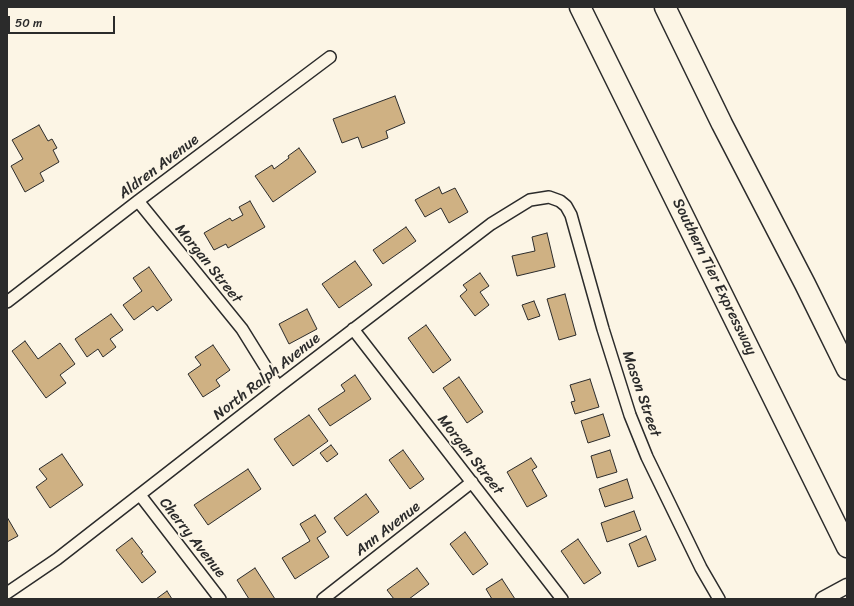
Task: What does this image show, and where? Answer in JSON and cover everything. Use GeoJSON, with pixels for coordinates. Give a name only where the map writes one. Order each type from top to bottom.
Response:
{"type":"FeatureCollection","features":[{"type":"Feature","properties":{"kind":"highway","name":"Southern Tier Expressway"},"geometry":{"type":"LineString","coordinates":[[580,7],[844,542]]}},
{"type":"Feature","properties":{"kind":"highway"},"geometry":{"type":"LineString","coordinates":[[665,7],[722,124],[805,284],[847,369]]}},
{"type":"Feature","properties":{"kind":"street","name":"Aldren Avenue"},"geometry":{"type":"LineString","coordinates":[[7,302],[138,201],[330,57]]}},
{"type":"Feature","properties":{"kind":"street","name":"North Ralph Avenue"},"geometry":{"type":"LineString","coordinates":[[7,593],[57,559],[491,224],[530,200],[550,197]]}},
{"type":"Feature","properties":{"kind":"street","name":"Mason Street"},"geometry":{"type":"LineString","coordinates":[[550,197],[560,201],[566,206],[571,215],[603,330],[630,415],[647,457],[694,554],[719,599]]}},
{"type":"Feature","properties":{"kind":"street","name":"Morgan Street"},"geometry":{"type":"LineString","coordinates":[[138,201],[242,329],[278,387]]}},
{"type":"Feature","properties":{"kind":"street","name":"Morgan Street"},"geometry":{"type":"LineString","coordinates":[[353,330],[562,599]]}},
{"type":"Feature","properties":{"kind":"street","name":"Ann Avenue"},"geometry":{"type":"LineString","coordinates":[[323,599],[472,482]]}},
{"type":"Feature","properties":{"kind":"street","name":"Cherry Avenue"},"geometry":{"type":"LineString","coordinates":[[140,495],[220,599]]}},
{"type":"Feature","properties":{"kind":"street"},"geometry":{"type":"LineString","coordinates":[[824,599],[847,586]]}},
{"type":"Feature","properties":{"kind":"building"},"geometry":{"type":"Polygon","coordinates":[[[395,96],[405,123],[386,131],[388,138],[362,148],[358,137],[342,143],[333,119],[395,96]]]}},
{"type":"Feature","properties":{"kind":"building"},"geometry":{"type":"Polygon","coordinates":[[[39,125],[48,141],[52,139],[57,148],[53,150],[59,162],[40,173],[44,181],[25,192],[11,166],[23,159],[12,140],[39,125]]]}},
{"type":"Feature","properties":{"kind":"building"},"geometry":{"type":"Polygon","coordinates":[[[299,148],[316,172],[273,202],[255,176],[272,165],[274,169],[289,158],[288,156],[299,148]]]}},
{"type":"Feature","properties":{"kind":"building"},"geometry":{"type":"Polygon","coordinates":[[[439,187],[442,194],[455,188],[468,212],[449,223],[441,208],[425,217],[415,200],[439,187]]]}},
{"type":"Feature","properties":{"kind":"building"},"geometry":{"type":"Polygon","coordinates":[[[250,201],[265,227],[228,248],[226,244],[214,250],[204,233],[230,218],[232,221],[243,215],[239,207],[250,201]]]}},
{"type":"Feature","properties":{"kind":"building"},"geometry":{"type":"Polygon","coordinates":[[[406,227],[416,241],[383,264],[373,250],[406,227]]]}},
{"type":"Feature","properties":{"kind":"building"},"geometry":{"type":"Polygon","coordinates":[[[547,233],[555,267],[517,276],[512,256],[535,251],[532,237],[547,233]]]}},
{"type":"Feature","properties":{"kind":"building"},"geometry":{"type":"Polygon","coordinates":[[[355,261],[372,285],[339,308],[322,284],[355,261]]]}},
{"type":"Feature","properties":{"kind":"building"},"geometry":{"type":"Polygon","coordinates":[[[149,267],[172,300],[157,311],[153,306],[134,320],[123,305],[142,291],[133,278],[149,267]]]}},
{"type":"Feature","properties":{"kind":"building"},"geometry":{"type":"Polygon","coordinates":[[[480,273],[489,286],[480,292],[489,305],[475,316],[460,296],[467,290],[463,285],[480,273]]]}},
{"type":"Feature","properties":{"kind":"building"},"geometry":{"type":"Polygon","coordinates":[[[565,294],[576,335],[559,340],[547,299],[565,294]]]}},
{"type":"Feature","properties":{"kind":"building"},"geometry":{"type":"Polygon","coordinates":[[[534,301],[540,316],[528,320],[522,305],[534,301]]]}},
{"type":"Feature","properties":{"kind":"building"},"geometry":{"type":"Polygon","coordinates":[[[307,309],[317,329],[289,344],[279,324],[307,309]]]}},
{"type":"Feature","properties":{"kind":"building"},"geometry":{"type":"Polygon","coordinates":[[[111,314],[123,330],[110,339],[116,347],[103,357],[98,349],[87,357],[75,339],[111,314]]]}},
{"type":"Feature","properties":{"kind":"building"},"geometry":{"type":"Polygon","coordinates":[[[426,325],[451,360],[433,373],[408,338],[426,325]]]}},
{"type":"Feature","properties":{"kind":"building"},"geometry":{"type":"Polygon","coordinates":[[[25,341],[38,359],[60,343],[75,364],[60,375],[66,383],[46,398],[12,351],[25,341]]]}},
{"type":"Feature","properties":{"kind":"building"},"geometry":{"type":"Polygon","coordinates":[[[213,345],[230,370],[216,380],[220,386],[203,397],[188,374],[201,365],[195,357],[213,345]]]}},
{"type":"Feature","properties":{"kind":"building"},"geometry":{"type":"Polygon","coordinates":[[[355,375],[371,399],[330,426],[318,409],[345,391],[341,385],[355,375]]]}},
{"type":"Feature","properties":{"kind":"building"},"geometry":{"type":"Polygon","coordinates":[[[459,377],[483,412],[467,423],[443,388],[459,377]]]}},
{"type":"Feature","properties":{"kind":"building"},"geometry":{"type":"Polygon","coordinates":[[[590,379],[599,407],[575,414],[571,402],[575,401],[570,385],[590,379]]]}},
{"type":"Feature","properties":{"kind":"building"},"geometry":{"type":"Polygon","coordinates":[[[603,414],[610,436],[588,443],[581,421],[603,414]]]}},
{"type":"Feature","properties":{"kind":"building"},"geometry":{"type":"Polygon","coordinates":[[[309,415],[328,441],[293,466],[274,439],[309,415]]]}},
{"type":"Feature","properties":{"kind":"building"},"geometry":{"type":"Polygon","coordinates":[[[331,445],[338,454],[327,462],[320,453],[331,445]]]}},
{"type":"Feature","properties":{"kind":"building"},"geometry":{"type":"Polygon","coordinates":[[[403,450],[424,479],[410,489],[389,460],[403,450]]]}},
{"type":"Feature","properties":{"kind":"building"},"geometry":{"type":"Polygon","coordinates":[[[610,450],[617,472],[597,478],[591,456],[610,450]]]}},
{"type":"Feature","properties":{"kind":"building"},"geometry":{"type":"Polygon","coordinates":[[[62,454],[83,485],[50,508],[36,487],[47,479],[39,469],[62,454]]]}},
{"type":"Feature","properties":{"kind":"building"},"geometry":{"type":"Polygon","coordinates":[[[531,458],[537,467],[532,470],[547,496],[527,507],[507,472],[531,458]]]}},
{"type":"Feature","properties":{"kind":"building"},"geometry":{"type":"Polygon","coordinates":[[[248,469],[261,489],[208,525],[194,505],[248,469]]]}},
{"type":"Feature","properties":{"kind":"building"},"geometry":{"type":"Polygon","coordinates":[[[627,479],[633,498],[605,507],[599,489],[627,479]]]}},
{"type":"Feature","properties":{"kind":"building"},"geometry":{"type":"Polygon","coordinates":[[[366,494],[379,512],[347,536],[334,518],[366,494]]]}},
{"type":"Feature","properties":{"kind":"building"},"geometry":{"type":"Polygon","coordinates":[[[634,511],[641,530],[607,542],[601,523],[634,511]]]}},
{"type":"Feature","properties":{"kind":"building"},"geometry":{"type":"Polygon","coordinates":[[[315,515],[326,532],[317,538],[329,557],[295,579],[282,558],[310,541],[300,524],[315,515]]]}},
{"type":"Feature","properties":{"kind":"building"},"geometry":{"type":"Polygon","coordinates":[[[7,517],[18,536],[7,542],[7,517]]]}},
{"type":"Feature","properties":{"kind":"building"},"geometry":{"type":"Polygon","coordinates":[[[465,532],[488,564],[473,575],[450,544],[465,532]]]}},
{"type":"Feature","properties":{"kind":"building"},"geometry":{"type":"Polygon","coordinates":[[[646,536],[656,560],[638,567],[629,544],[646,536]]]}},
{"type":"Feature","properties":{"kind":"building"},"geometry":{"type":"Polygon","coordinates":[[[132,538],[143,552],[141,553],[156,572],[142,583],[116,550],[132,538]]]}},
{"type":"Feature","properties":{"kind":"building"},"geometry":{"type":"Polygon","coordinates":[[[578,539],[601,573],[584,584],[561,551],[578,539]]]}},
{"type":"Feature","properties":{"kind":"building"},"geometry":{"type":"Polygon","coordinates":[[[255,568],[275,599],[249,599],[237,580],[255,568]]]}},
{"type":"Feature","properties":{"kind":"building"},"geometry":{"type":"Polygon","coordinates":[[[417,568],[429,584],[409,599],[394,599],[387,590],[417,568]]]}},
{"type":"Feature","properties":{"kind":"building"},"geometry":{"type":"Polygon","coordinates":[[[502,579],[515,599],[492,599],[486,589],[502,579]]]}},
{"type":"Feature","properties":{"kind":"building"},"geometry":{"type":"Polygon","coordinates":[[[167,591],[172,599],[156,599],[167,591]]]}}]}
